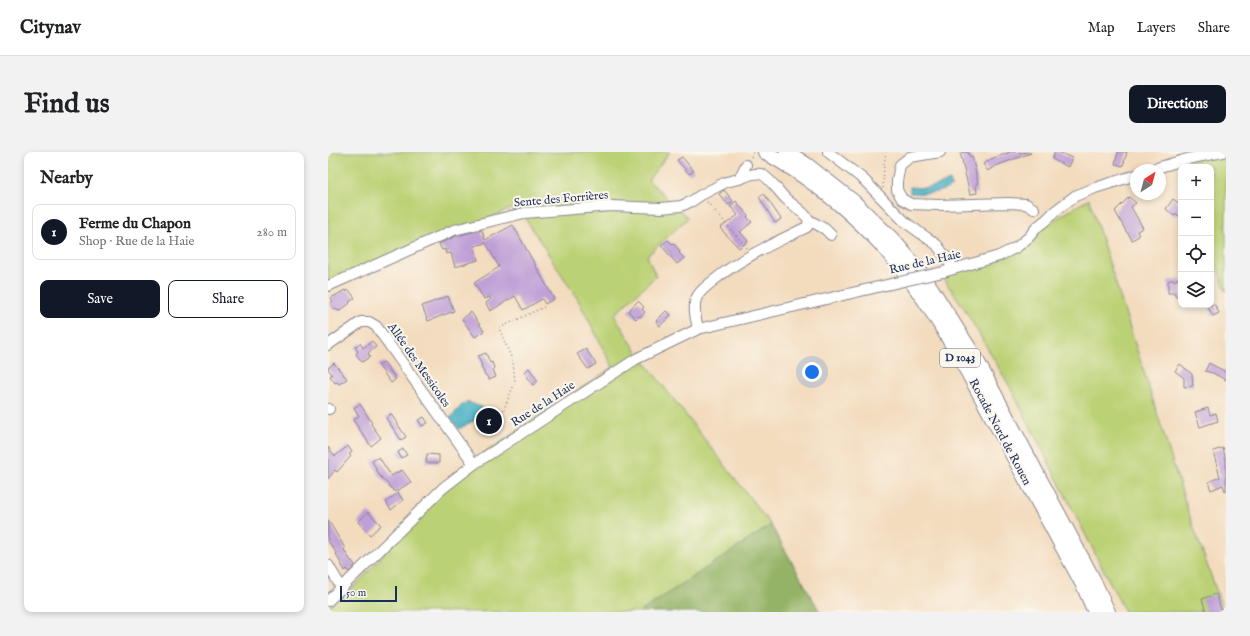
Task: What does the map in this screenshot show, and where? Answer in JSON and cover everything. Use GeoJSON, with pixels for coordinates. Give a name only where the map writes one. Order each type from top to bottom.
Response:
{"type":"FeatureCollection","features":[{"type":"Feature","properties":{"kind":"highway","name":"Rocade Nord de Rouen"},"geometry":{"type":"LineString","coordinates":[[765,152],[801,174],[847,210],[878,240],[914,285],[964,364],[1083,586],[1095,612]]}},
{"type":"Feature","properties":{"kind":"highway","name":"Rocade Nord de Rouen"},"geometry":{"type":"LineString","coordinates":[[787,152],[807,164],[854,202],[894,241],[922,274],[976,360],[1093,579],[1108,612]]}},
{"type":"Feature","properties":{"kind":"street"},"geometry":{"type":"LineString","coordinates":[[940,152],[910,157],[900,165],[897,190],[902,200],[912,204],[939,205],[1008,203],[1026,204],[1034,209]]}},
{"type":"Feature","properties":{"kind":"street"},"geometry":{"type":"LineString","coordinates":[[1166,165],[1187,159],[1223,152]]}},
{"type":"Feature","properties":{"kind":"street"},"geometry":{"type":"LineString","coordinates":[[834,154],[863,179],[905,222],[937,245],[954,269]]}},
{"type":"Feature","properties":{"kind":"street"},"geometry":{"type":"LineString","coordinates":[[739,178],[746,165]]}},
{"type":"Feature","properties":{"kind":"street"},"geometry":{"type":"LineString","coordinates":[[739,178],[756,174],[761,174],[766,177],[786,199],[805,214],[809,220],[831,234]]}},
{"type":"Feature","properties":{"kind":"street","name":"Rue de la Haie"},"geometry":{"type":"LineString","coordinates":[[328,600],[362,569],[443,488],[474,464],[636,360],[698,329],[943,272],[999,256],[1017,247],[1055,211],[1075,196],[1130,177]]}},
{"type":"Feature","properties":{"kind":"street","name":"Sente des Forrières"},"geometry":{"type":"LineString","coordinates":[[328,286],[454,230],[524,213],[611,206],[661,208],[681,206],[726,182],[739,178]]}},
{"type":"Feature","properties":{"kind":"street"},"geometry":{"type":"LineString","coordinates":[[698,329],[695,313],[696,299],[700,291],[750,255],[807,227],[809,220]]}},
{"type":"Feature","properties":{"kind":"street","name":"Allée des Messicoles"},"geometry":{"type":"LineString","coordinates":[[328,345],[361,322],[368,322],[376,326],[474,464]]}},
{"type":"Feature","properties":{"kind":"street"},"geometry":{"type":"LineString","coordinates":[[328,565],[341,587]]}},
{"type":"Feature","properties":{"kind":"path"},"geometry":{"type":"LineString","coordinates":[[884,190],[884,164],[886,152]]}},
{"type":"Feature","properties":{"kind":"path"},"geometry":{"type":"LineString","coordinates":[[701,195],[747,247],[750,255]]}},
{"type":"Feature","properties":{"kind":"path"},"geometry":{"type":"LineString","coordinates":[[493,436],[515,382],[513,362],[500,328],[544,306]]}},
{"type":"Feature","properties":{"kind":"green space"},"geometry":{"type":"Polygon","coordinates":[[[328,152],[670,152],[648,180],[688,218],[647,256],[656,276],[614,315],[637,352],[771,525],[640,612],[328,612],[328,607],[356,585],[457,471],[613,367],[577,298],[517,206],[328,288],[328,152]]]}},
{"type":"Feature","properties":{"kind":"green space"},"geometry":{"type":"Polygon","coordinates":[[[1226,154],[1226,292],[1214,258],[1214,164],[1181,164],[1180,162],[1226,154]]]}},
{"type":"Feature","properties":{"kind":"green space"},"geometry":{"type":"Polygon","coordinates":[[[1089,199],[1190,517],[1224,612],[1125,612],[1010,387],[964,308],[947,284],[942,271],[994,256],[1089,199]]]}},
{"type":"Feature","properties":{"kind":"green space"},"geometry":{"type":"Polygon","coordinates":[[[771,525],[820,612],[640,612],[771,525]]]}},
{"type":"Feature","properties":{"kind":"water"},"geometry":{"type":"Polygon","coordinates":[[[950,180],[952,186],[942,191],[910,193],[910,187],[931,187],[950,180]]]}},
{"type":"Feature","properties":{"kind":"water"},"geometry":{"type":"Polygon","coordinates":[[[467,402],[482,407],[485,413],[482,420],[473,421],[459,429],[450,418],[462,405],[467,402]]]}},
{"type":"Feature","properties":{"kind":"building"},"geometry":{"type":"Polygon","coordinates":[[[960,152],[968,152],[969,156],[972,156],[978,183],[976,184],[977,193],[970,194],[960,152]]]}},
{"type":"Feature","properties":{"kind":"building"},"geometry":{"type":"Polygon","coordinates":[[[1010,152],[1031,153],[995,166],[988,171],[983,164],[991,159],[1010,152]]]}},
{"type":"Feature","properties":{"kind":"building"},"geometry":{"type":"Polygon","coordinates":[[[1055,152],[1059,152],[1072,158],[1068,167],[1052,159],[1055,152]]]}},
{"type":"Feature","properties":{"kind":"building"},"geometry":{"type":"Polygon","coordinates":[[[1118,152],[1127,152],[1123,166],[1115,164],[1118,152]]]}},
{"type":"Feature","properties":{"kind":"building"},"geometry":{"type":"Polygon","coordinates":[[[682,157],[694,171],[689,174],[677,160],[682,157]]]}},
{"type":"Feature","properties":{"kind":"building"},"geometry":{"type":"Polygon","coordinates":[[[724,190],[733,201],[728,205],[719,194],[724,190]]]}},
{"type":"Feature","properties":{"kind":"building"},"geometry":{"type":"Polygon","coordinates":[[[764,194],[781,219],[775,223],[759,197],[764,194]]]}},
{"type":"Feature","properties":{"kind":"building"},"geometry":{"type":"Polygon","coordinates":[[[1129,197],[1130,200],[1136,203],[1131,207],[1143,228],[1137,231],[1139,236],[1132,240],[1115,211],[1129,197]]]}},
{"type":"Feature","properties":{"kind":"building"},"geometry":{"type":"Polygon","coordinates":[[[1173,199],[1178,203],[1178,215],[1176,214],[1174,216],[1166,209],[1173,199]]]}},
{"type":"Feature","properties":{"kind":"building"},"geometry":{"type":"Polygon","coordinates":[[[736,201],[752,222],[740,232],[748,241],[739,248],[720,228],[738,215],[730,206],[736,201]]]}},
{"type":"Feature","properties":{"kind":"building"},"geometry":{"type":"Polygon","coordinates":[[[513,225],[554,299],[545,304],[542,299],[523,310],[515,296],[490,311],[486,303],[491,299],[490,297],[484,299],[474,283],[499,267],[486,243],[474,246],[478,260],[455,267],[451,253],[446,254],[445,249],[442,250],[439,244],[456,236],[482,230],[485,240],[513,225]]]}},
{"type":"Feature","properties":{"kind":"building"},"geometry":{"type":"Polygon","coordinates":[[[668,240],[672,244],[673,243],[684,258],[677,264],[661,245],[668,240]]]}},
{"type":"Feature","properties":{"kind":"building"},"geometry":{"type":"Polygon","coordinates":[[[1178,278],[1178,298],[1175,296],[1175,293],[1168,293],[1168,281],[1177,280],[1178,278]]]}},
{"type":"Feature","properties":{"kind":"building"},"geometry":{"type":"Polygon","coordinates":[[[345,290],[346,292],[349,290],[355,298],[340,311],[334,309],[330,304],[333,301],[331,298],[345,290]]]}},
{"type":"Feature","properties":{"kind":"building"},"geometry":{"type":"Polygon","coordinates":[[[448,296],[454,311],[428,321],[422,306],[448,296]]]}},
{"type":"Feature","properties":{"kind":"building"},"geometry":{"type":"Polygon","coordinates":[[[638,301],[644,307],[642,309],[645,312],[636,319],[628,311],[638,301]]]}},
{"type":"Feature","properties":{"kind":"building"},"geometry":{"type":"Polygon","coordinates":[[[1215,305],[1219,313],[1213,316],[1209,308],[1214,308],[1215,305]]]}},
{"type":"Feature","properties":{"kind":"building"},"geometry":{"type":"Polygon","coordinates":[[[666,311],[671,315],[660,326],[656,321],[666,311]]]}},
{"type":"Feature","properties":{"kind":"building"},"geometry":{"type":"Polygon","coordinates":[[[471,312],[484,331],[475,337],[462,319],[471,312]]]}},
{"type":"Feature","properties":{"kind":"building"},"geometry":{"type":"Polygon","coordinates":[[[372,341],[376,347],[368,353],[370,357],[362,362],[356,354],[358,352],[355,347],[360,343],[363,348],[372,341]]]}},
{"type":"Feature","properties":{"kind":"building"},"geometry":{"type":"Polygon","coordinates":[[[586,349],[596,364],[588,369],[577,354],[586,349]]]}},
{"type":"Feature","properties":{"kind":"building"},"geometry":{"type":"Polygon","coordinates":[[[486,353],[490,363],[492,362],[496,377],[489,380],[485,375],[478,356],[486,353]]]}},
{"type":"Feature","properties":{"kind":"building"},"geometry":{"type":"Polygon","coordinates":[[[384,362],[396,379],[391,383],[378,365],[384,362]]]}},
{"type":"Feature","properties":{"kind":"building"},"geometry":{"type":"Polygon","coordinates":[[[334,363],[347,379],[339,384],[337,382],[335,383],[330,376],[332,374],[328,369],[334,363]]]}},
{"type":"Feature","properties":{"kind":"building"},"geometry":{"type":"Polygon","coordinates":[[[1209,363],[1226,372],[1226,380],[1213,373],[1205,371],[1209,363]]]}},
{"type":"Feature","properties":{"kind":"building"},"geometry":{"type":"Polygon","coordinates":[[[1180,364],[1192,374],[1193,386],[1184,387],[1184,378],[1175,371],[1180,364]]]}},
{"type":"Feature","properties":{"kind":"building"},"geometry":{"type":"Polygon","coordinates":[[[529,368],[538,381],[533,385],[524,372],[529,368]]]}},
{"type":"Feature","properties":{"kind":"building"},"geometry":{"type":"Polygon","coordinates":[[[360,404],[381,438],[371,446],[353,420],[359,416],[354,408],[360,404]]]}},
{"type":"Feature","properties":{"kind":"building"},"geometry":{"type":"Polygon","coordinates":[[[1208,408],[1210,415],[1216,413],[1218,421],[1200,427],[1195,412],[1208,408]]]}},
{"type":"Feature","properties":{"kind":"building"},"geometry":{"type":"Polygon","coordinates":[[[391,414],[406,437],[401,440],[386,418],[391,414]]]}},
{"type":"Feature","properties":{"kind":"building"},"geometry":{"type":"Polygon","coordinates":[[[424,417],[428,423],[422,426],[418,420],[424,417]]]}},
{"type":"Feature","properties":{"kind":"building"},"geometry":{"type":"Polygon","coordinates":[[[348,446],[352,452],[349,454],[351,456],[337,472],[335,470],[328,479],[328,447],[335,456],[348,446]]]}},
{"type":"Feature","properties":{"kind":"building"},"geometry":{"type":"Polygon","coordinates":[[[1223,448],[1226,462],[1226,491],[1223,485],[1211,490],[1208,482],[1220,477],[1213,451],[1223,448]]]}},
{"type":"Feature","properties":{"kind":"building"},"geometry":{"type":"Polygon","coordinates":[[[403,449],[407,455],[401,458],[398,452],[403,449]]]}},
{"type":"Feature","properties":{"kind":"building"},"geometry":{"type":"Polygon","coordinates":[[[427,454],[439,455],[439,463],[426,463],[427,454]]]}},
{"type":"Feature","properties":{"kind":"building"},"geometry":{"type":"Polygon","coordinates":[[[379,457],[391,476],[402,470],[411,482],[395,492],[379,475],[372,461],[379,457]]]}},
{"type":"Feature","properties":{"kind":"building"},"geometry":{"type":"Polygon","coordinates":[[[398,493],[403,500],[391,510],[386,502],[398,493]]]}},
{"type":"Feature","properties":{"kind":"building"},"geometry":{"type":"Polygon","coordinates":[[[368,512],[381,525],[370,535],[358,522],[368,512]]]}},
{"type":"Feature","properties":{"kind":"building"},"geometry":{"type":"Polygon","coordinates":[[[328,520],[345,548],[344,550],[355,565],[349,572],[347,569],[345,571],[337,554],[328,541],[328,520]]]}},
{"type":"Feature","properties":{"kind":"building"},"geometry":{"type":"Polygon","coordinates":[[[1216,594],[1222,612],[1206,612],[1202,599],[1216,594]]]}},
{"type":"Feature","properties":{"kind":"place","name":"Ferme du Chapon"},"geometry":{"type":"Point","coordinates":[489,421]}}]}
